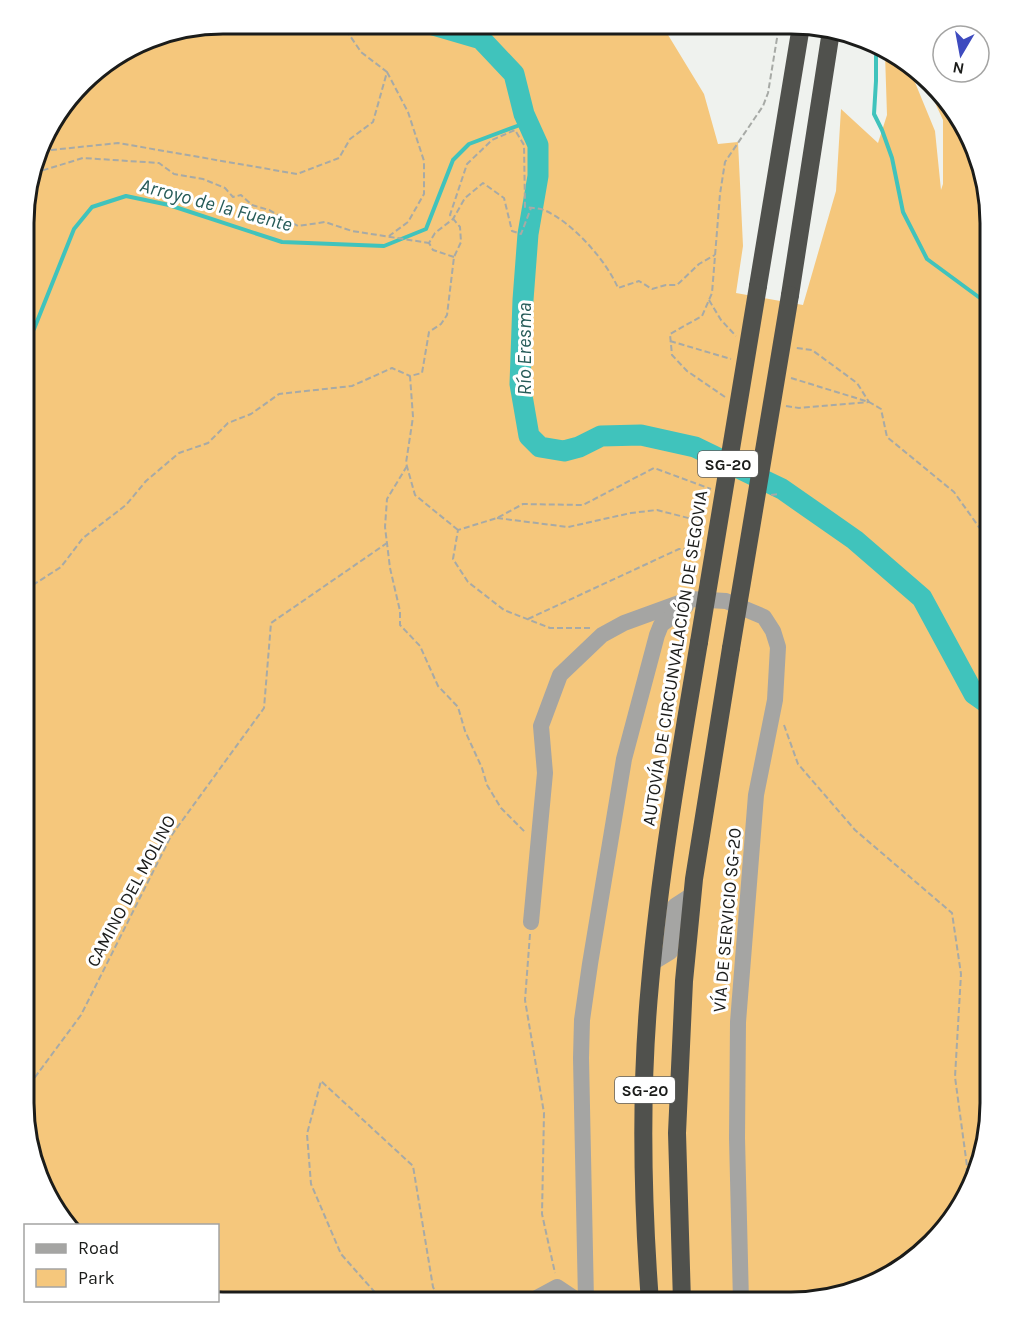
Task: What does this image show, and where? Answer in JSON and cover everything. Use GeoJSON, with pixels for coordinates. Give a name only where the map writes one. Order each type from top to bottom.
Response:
{"type":"FeatureCollection","features":[{"type":"Feature","properties":{"kind":"highway","name":"AUTOVÍA DE CIRCUNVALACIÓN DE SEGOVIA"},"geometry":{"type":"LineString","coordinates":[[649,1292],[644,1138],[647,1024],[661,878],[800,35]]}},
{"type":"Feature","properties":{"kind":"highway","name":"SG-20"},"geometry":{"type":"LineString","coordinates":[[682,1292],[677,1133],[682,1017],[692,895],[830,39]]}},
{"type":"Feature","properties":{"kind":"street","name":"VÍA DE SERVICIO SG-20"},"geometry":{"type":"LineString","coordinates":[[531,922],[545,773],[541,726],[560,675],[602,635],[624,622],[690,599],[726,601],[764,617],[773,631],[778,647],[775,700],[756,795],[738,1022],[737,1138],[741,1292]]}},
{"type":"Feature","properties":{"kind":"street"},"geometry":{"type":"LineString","coordinates":[[586,1292],[580,1058],[582,1020],[590,964],[624,759],[657,635],[661,625],[697,599]]}},
{"type":"Feature","properties":{"kind":"street"},"geometry":{"type":"LineString","coordinates":[[652,963],[670,951],[675,906],[692,895]]}},
{"type":"Feature","properties":{"kind":"street"},"geometry":{"type":"LineString","coordinates":[[548,1292],[557,1287],[564,1292]]}},
{"type":"Feature","properties":{"kind":"path"},"geometry":{"type":"LineString","coordinates":[[349,34],[361,52],[387,72],[408,112],[424,161],[424,194],[408,222],[388,237]]}},
{"type":"Feature","properties":{"kind":"path"},"geometry":{"type":"LineString","coordinates":[[727,399],[687,372],[672,355],[670,334],[702,316],[712,293],[720,194],[725,162],[763,106],[768,93],[778,34]]}},
{"type":"Feature","properties":{"kind":"path"},"geometry":{"type":"LineString","coordinates":[[49,150],[118,143],[297,174],[339,158],[351,139],[373,122],[387,72]]}},
{"type":"Feature","properties":{"kind":"path"},"geometry":{"type":"LineString","coordinates":[[34,584],[61,567],[83,538],[126,505],[146,481],[179,453],[207,443],[228,423],[251,414],[279,394],[352,386],[392,368],[410,376],[422,373],[429,332],[441,324],[447,315],[454,257],[461,242],[459,227],[450,215],[467,164],[492,140],[516,130],[524,145],[525,207],[543,210],[567,225],[592,249],[612,273],[618,288],[639,281],[652,290],[666,285],[677,285],[699,264],[715,255]]}},
{"type":"Feature","properties":{"kind":"path"},"geometry":{"type":"LineString","coordinates":[[43,170],[83,158],[159,163],[174,174],[213,183],[225,188],[233,197],[241,195],[252,205],[269,210],[298,226],[325,222],[352,231],[429,243]]}},
{"type":"Feature","properties":{"kind":"path"},"geometry":{"type":"LineString","coordinates":[[429,243],[435,233],[453,219],[465,198],[483,183],[504,198],[512,231],[521,234],[531,208]]}},
{"type":"Feature","properties":{"kind":"path"},"geometry":{"type":"LineString","coordinates":[[429,243],[433,250],[454,257]]}},
{"type":"Feature","properties":{"kind":"path"},"geometry":{"type":"LineString","coordinates":[[410,376],[412,417],[407,466],[415,495],[458,530]]}},
{"type":"Feature","properties":{"kind":"path"},"geometry":{"type":"LineString","coordinates":[[778,405],[799,408],[869,402]]}},
{"type":"Feature","properties":{"kind":"path"},"geometry":{"type":"LineString","coordinates":[[880,408],[887,437],[954,492],[980,529]]}},
{"type":"Feature","properties":{"kind":"path"},"geometry":{"type":"LineString","coordinates":[[407,466],[387,500],[387,543],[390,568],[400,610],[400,626],[420,646],[438,686],[458,707],[465,731],[487,785],[501,808],[538,845]]}},
{"type":"Feature","properties":{"kind":"path"},"geometry":{"type":"LineString","coordinates":[[458,530],[497,518],[523,504],[583,505],[654,468],[710,488]]}},
{"type":"Feature","properties":{"kind":"path"},"geometry":{"type":"LineString","coordinates":[[770,496],[780,494]]}},
{"type":"Feature","properties":{"kind":"path"},"geometry":{"type":"LineString","coordinates":[[497,518],[568,527],[631,513],[657,510],[712,524]]}},
{"type":"Feature","properties":{"kind":"path"},"geometry":{"type":"LineString","coordinates":[[458,530],[453,559],[468,582],[504,610],[550,628],[614,628]]}},
{"type":"Feature","properties":{"kind":"path","name":"CAMINO DEL MOLINO"},"geometry":{"type":"LineString","coordinates":[[34,1078],[81,1015],[171,836],[264,708],[272,623],[387,543]]}},
{"type":"Feature","properties":{"kind":"path"},"geometry":{"type":"LineString","coordinates":[[528,619],[679,549],[711,548]]}},
{"type":"Feature","properties":{"kind":"path"},"geometry":{"type":"LineString","coordinates":[[782,721],[798,764],[855,830],[952,913],[961,974],[955,1077],[966,1173]]}},
{"type":"Feature","properties":{"kind":"path"},"geometry":{"type":"LineString","coordinates":[[531,922],[525,1000],[543,1113],[542,1214],[557,1287]]}},
{"type":"Feature","properties":{"kind":"path"},"geometry":{"type":"LineString","coordinates":[[375,1292],[341,1254],[311,1184],[307,1134],[321,1081],[413,1166],[436,1292]]}},
{"type":"Feature","properties":{"kind":"green space"},"geometry":{"type":"Polygon","coordinates":[[[224,34],[667,34],[704,94],[718,144],[738,142],[743,246],[736,293],[803,305],[836,191],[841,109],[878,143],[887,115],[885,60],[906,74],[914,81],[935,131],[941,190],[943,184],[943,120],[934,101],[961,140],[977,187],[980,211],[980,1115],[977,1139],[961,1186],[934,1227],[916,1245],[875,1272],[828,1288],[804,1291],[224,1292],[219,1292],[219,1224],[79,1224],[54,1186],[45,1163],[38,1139],[34,1102],[34,224],[36,199],[49,151],[60,129],[81,99],[99,81],[140,54],[175,41],[199,36],[224,34]]]}},
{"type":"Feature","properties":{"kind":"waterway","name":"Río Eresma"},"geometry":{"type":"LineString","coordinates":[[464,34],[481,39],[514,74],[524,114],[538,145],[538,176],[528,234],[523,300],[520,384],[529,436],[540,447],[564,451],[579,447],[601,436],[641,435],[695,447],[782,489],[855,540],[922,598],[974,694],[980,698]]}},
{"type":"Feature","properties":{"kind":"waterway"},"geometry":{"type":"LineString","coordinates":[[876,55],[874,114],[892,158],[903,212],[927,259],[980,298]]}},
{"type":"Feature","properties":{"kind":"waterway","name":"Arroyo de la Fuente"},"geometry":{"type":"LineString","coordinates":[[34,329],[74,229],[92,207],[126,196],[169,205],[282,242],[384,246],[426,229],[453,160],[469,144],[528,122]]}}]}
